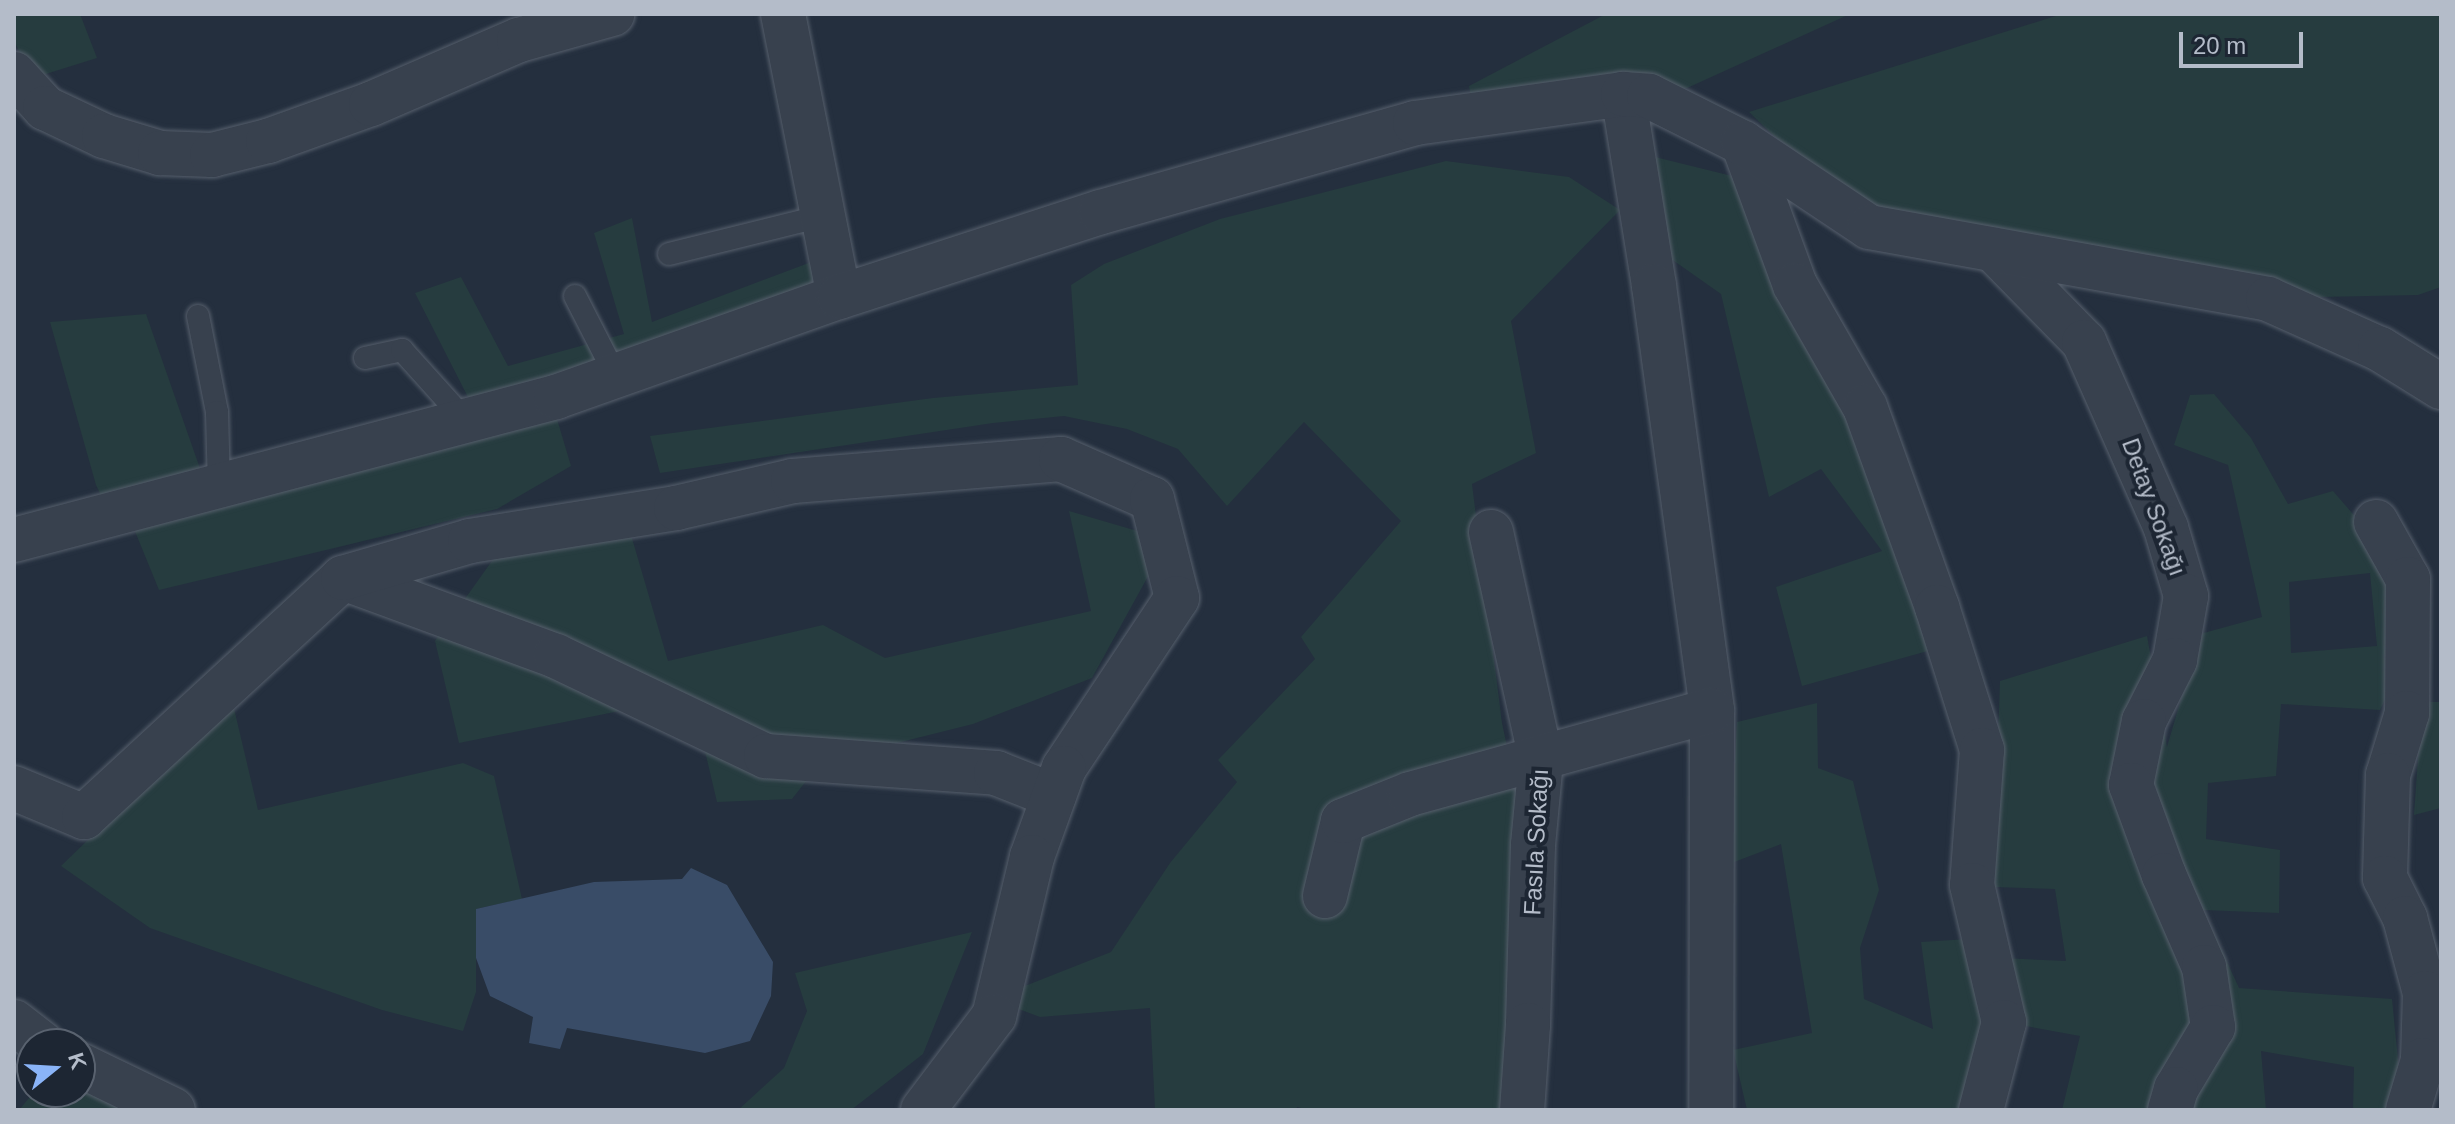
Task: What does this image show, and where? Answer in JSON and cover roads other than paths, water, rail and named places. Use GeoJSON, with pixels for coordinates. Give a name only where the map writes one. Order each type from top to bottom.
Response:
{"type":"FeatureCollection","features":[{"type":"Feature","properties":{"kind":"street"},"geometry":{"type":"LineString","coordinates":[[14,74],[45,108],[104,136],[160,153],[212,155],[268,141],[371,104],[519,40],[612,14]]}},
{"type":"Feature","properties":{"kind":"street"},"geometry":{"type":"LineString","coordinates":[[783,14],[839,297]]}},
{"type":"Feature","properties":{"kind":"street"},"geometry":{"type":"LineString","coordinates":[[1623,94],[1654,286],[1712,710],[1711,1110]]}},
{"type":"Feature","properties":{"kind":"street"},"geometry":{"type":"LineString","coordinates":[[14,540],[556,397],[839,297],[1101,212],[1415,123],[1623,94],[1649,96],[1743,143],[1869,227],[2268,299],[2380,349],[2441,387]]}},
{"type":"Feature","properties":{"kind":"street"},"geometry":{"type":"LineString","coordinates":[[1743,143],[1795,285],[1865,407],[1937,607],[1982,750],[1972,885],[2004,1022],[1981,1110]]}},
{"type":"Feature","properties":{"kind":"street","name":"Detay Sokağı"},"geometry":{"type":"LineString","coordinates":[[1994,250],[2084,342],[2166,528],[2186,596],[2175,660],[2144,721],[2131,785],[2164,875],[2204,967],[2213,1027],[2176,1089],[2170,1110]]}},
{"type":"Feature","properties":{"kind":"street"},"geometry":{"type":"LineString","coordinates":[[14,788],[84,817],[343,578],[470,541],[676,508],[793,481],[1061,459],[1152,499],[1177,598],[1064,768],[1032,857],[994,1016],[923,1110]]}},
{"type":"Feature","properties":{"kind":"street"},"geometry":{"type":"LineString","coordinates":[[2376,522],[2408,579],[2407,713],[2388,775],[2385,878],[2405,918],[2425,993],[2423,1060],[2408,1110]]}},
{"type":"Feature","properties":{"kind":"street","name":"Fasıla Sokağı"},"geometry":{"type":"LineString","coordinates":[[1491,532],[1541,760],[1533,845],[1528,1025],[1522,1110]]}},
{"type":"Feature","properties":{"kind":"street"},"geometry":{"type":"LineString","coordinates":[[343,578],[556,656],[766,756],[996,773],[1054,796]]}},
{"type":"Feature","properties":{"kind":"street"},"geometry":{"type":"LineString","coordinates":[[1325,896],[1343,821],[1410,794],[1712,710]]}},
{"type":"Feature","properties":{"kind":"street"},"geometry":{"type":"LineString","coordinates":[[96,1073],[173,1110]]}},
{"type":"Feature","properties":{"kind":"lane"},"geometry":{"type":"LineString","coordinates":[[669,254],[823,216]]}},
{"type":"Feature","properties":{"kind":"lane"},"geometry":{"type":"LineString","coordinates":[[575,296],[616,376]]}},
{"type":"Feature","properties":{"kind":"lane"},"geometry":{"type":"LineString","coordinates":[[198,316],[217,412],[219,488]]}},
{"type":"Feature","properties":{"kind":"lane"},"geometry":{"type":"LineString","coordinates":[[365,358],[402,350],[466,421]]}},
{"type":"Feature","properties":{"kind":"water"},"geometry":{"type":"Polygon","coordinates":[[[691,868],[727,885],[773,962],[771,996],[750,1041],[705,1053],[567,1028],[560,1049],[529,1043],[533,1017],[490,996],[476,958],[476,909],[594,882],[682,879],[691,868]]]}}]}
